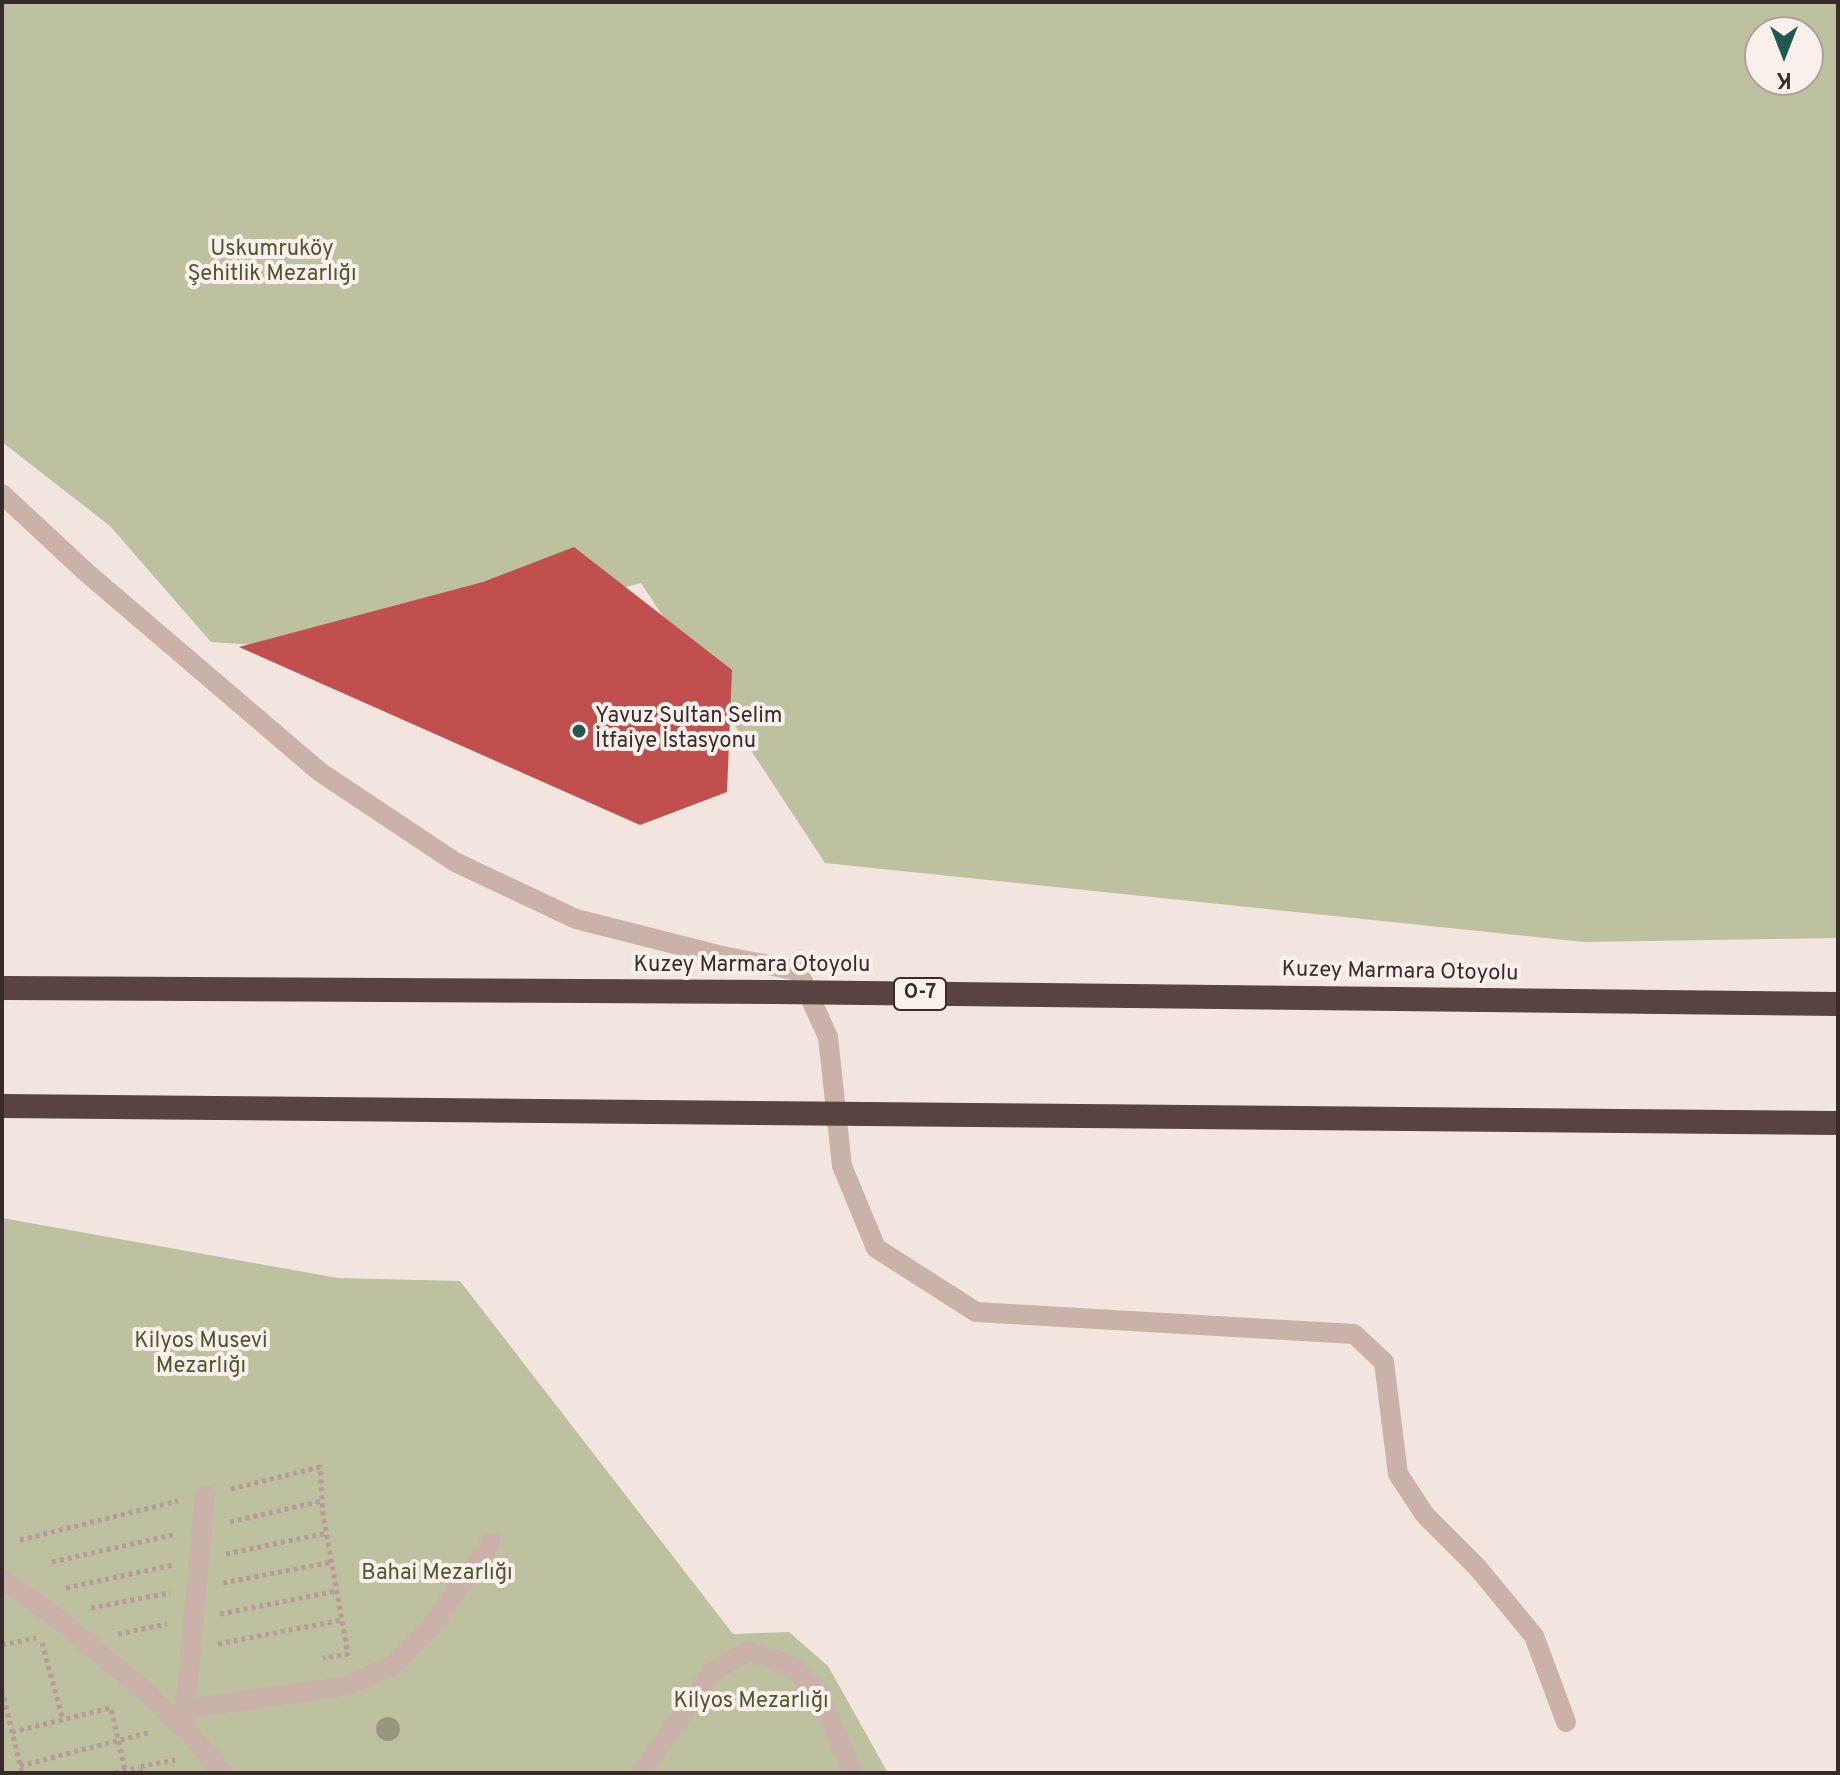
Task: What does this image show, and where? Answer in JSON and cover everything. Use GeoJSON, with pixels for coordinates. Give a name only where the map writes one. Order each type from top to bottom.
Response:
{"type":"FeatureCollection","features":[{"type":"Feature","properties":{"kind":"highway","name":"Kuzey Marmara Otoyolu"},"geometry":{"type":"LineString","coordinates":[[2,988],[776,992],[1838,1004]]}},
{"type":"Feature","properties":{"kind":"highway"},"geometry":{"type":"LineString","coordinates":[[2,1106],[1838,1123]]}},
{"type":"Feature","properties":{"kind":"lane"},"geometry":{"type":"LineString","coordinates":[[2,494],[87,573],[320,772],[455,862],[576,919],[718,955],[798,971],[828,1037],[842,1166],[876,1248],[976,1312],[1354,1334],[1384,1362],[1398,1474],[1425,1515],[1477,1567],[1534,1636],[1566,1722]]}},
{"type":"Feature","properties":{"kind":"lane"},"geometry":{"type":"LineString","coordinates":[[183,1720],[205,1495]]}},
{"type":"Feature","properties":{"kind":"lane"},"geometry":{"type":"LineString","coordinates":[[183,1720],[346,1686],[394,1665],[435,1621],[491,1542]]}},
{"type":"Feature","properties":{"kind":"lane"},"geometry":{"type":"LineString","coordinates":[[2,1579],[54,1616],[183,1720],[223,1773]]}},
{"type":"Feature","properties":{"kind":"lane"},"geometry":{"type":"LineString","coordinates":[[641,1773],[711,1673],[748,1651],[788,1664],[818,1693],[853,1773]]}},
{"type":"Feature","properties":{"kind":"path"},"geometry":{"type":"LineString","coordinates":[[20,1540],[320,1467],[323,1514],[348,1654],[319,1659]]}},
{"type":"Feature","properties":{"kind":"path"},"geometry":{"type":"LineString","coordinates":[[117,1634],[337,1591]]}},
{"type":"Feature","properties":{"kind":"path"},"geometry":{"type":"LineString","coordinates":[[192,1649],[342,1620]]}},
{"type":"Feature","properties":{"kind":"path"},"geometry":{"type":"LineString","coordinates":[[2,1645],[40,1637],[63,1720]]}},
{"type":"Feature","properties":{"kind":"path"},"geometry":{"type":"LineString","coordinates":[[2,1690],[22,1773]]}},
{"type":"Feature","properties":{"kind":"path"},"geometry":{"type":"LineString","coordinates":[[12,1732],[111,1708],[125,1770]]}},
{"type":"Feature","properties":{"kind":"path"},"geometry":{"type":"LineString","coordinates":[[20,1766],[118,1742],[183,1720]]}},
{"type":"Feature","properties":{"kind":"path"},"geometry":{"type":"LineString","coordinates":[[115,1773],[140,1770],[206,1753]]}},
{"type":"Feature","properties":{"kind":"green space","name":"Uskumruköy Şehitlik Mezarlığı"},"geometry":{"type":"Polygon","coordinates":[[[2,2],[1838,2],[1838,938],[1584,942],[825,863],[641,583],[374,653],[211,642],[110,526],[2,442],[2,2]]]}},
{"type":"Feature","properties":{"kind":"green space","name":"Bahai Mezarlığı"},"geometry":{"type":"Polygon","coordinates":[[[2,1218],[338,1278],[460,1281],[733,1634],[789,1632],[828,1666],[888,1773],[2,1773],[2,1218]]]}},
{"type":"Feature","properties":{"kind":"building","name":"Yavuz Sultan Selim İtfaiye İstasyonu"},"geometry":{"type":"Polygon","coordinates":[[[574,547],[732,670],[727,792],[640,825],[239,647],[483,582],[574,547]]]}},
{"type":"Feature","properties":{"kind":"place","name":"Yavuz Sultan Selim İtfaiye İstasyonu"},"geometry":{"type":"Point","coordinates":[579,731]}},
{"type":"Feature","properties":{"kind":"park label","name":"Kilyos Musevi Mezarlığı"},"geometry":{"type":"Point","coordinates":[201,1356]}},
{"type":"Feature","properties":{"kind":"park label","name":"Kilyos Mezarlığı"},"geometry":{"type":"Point","coordinates":[751,1703]}}]}
